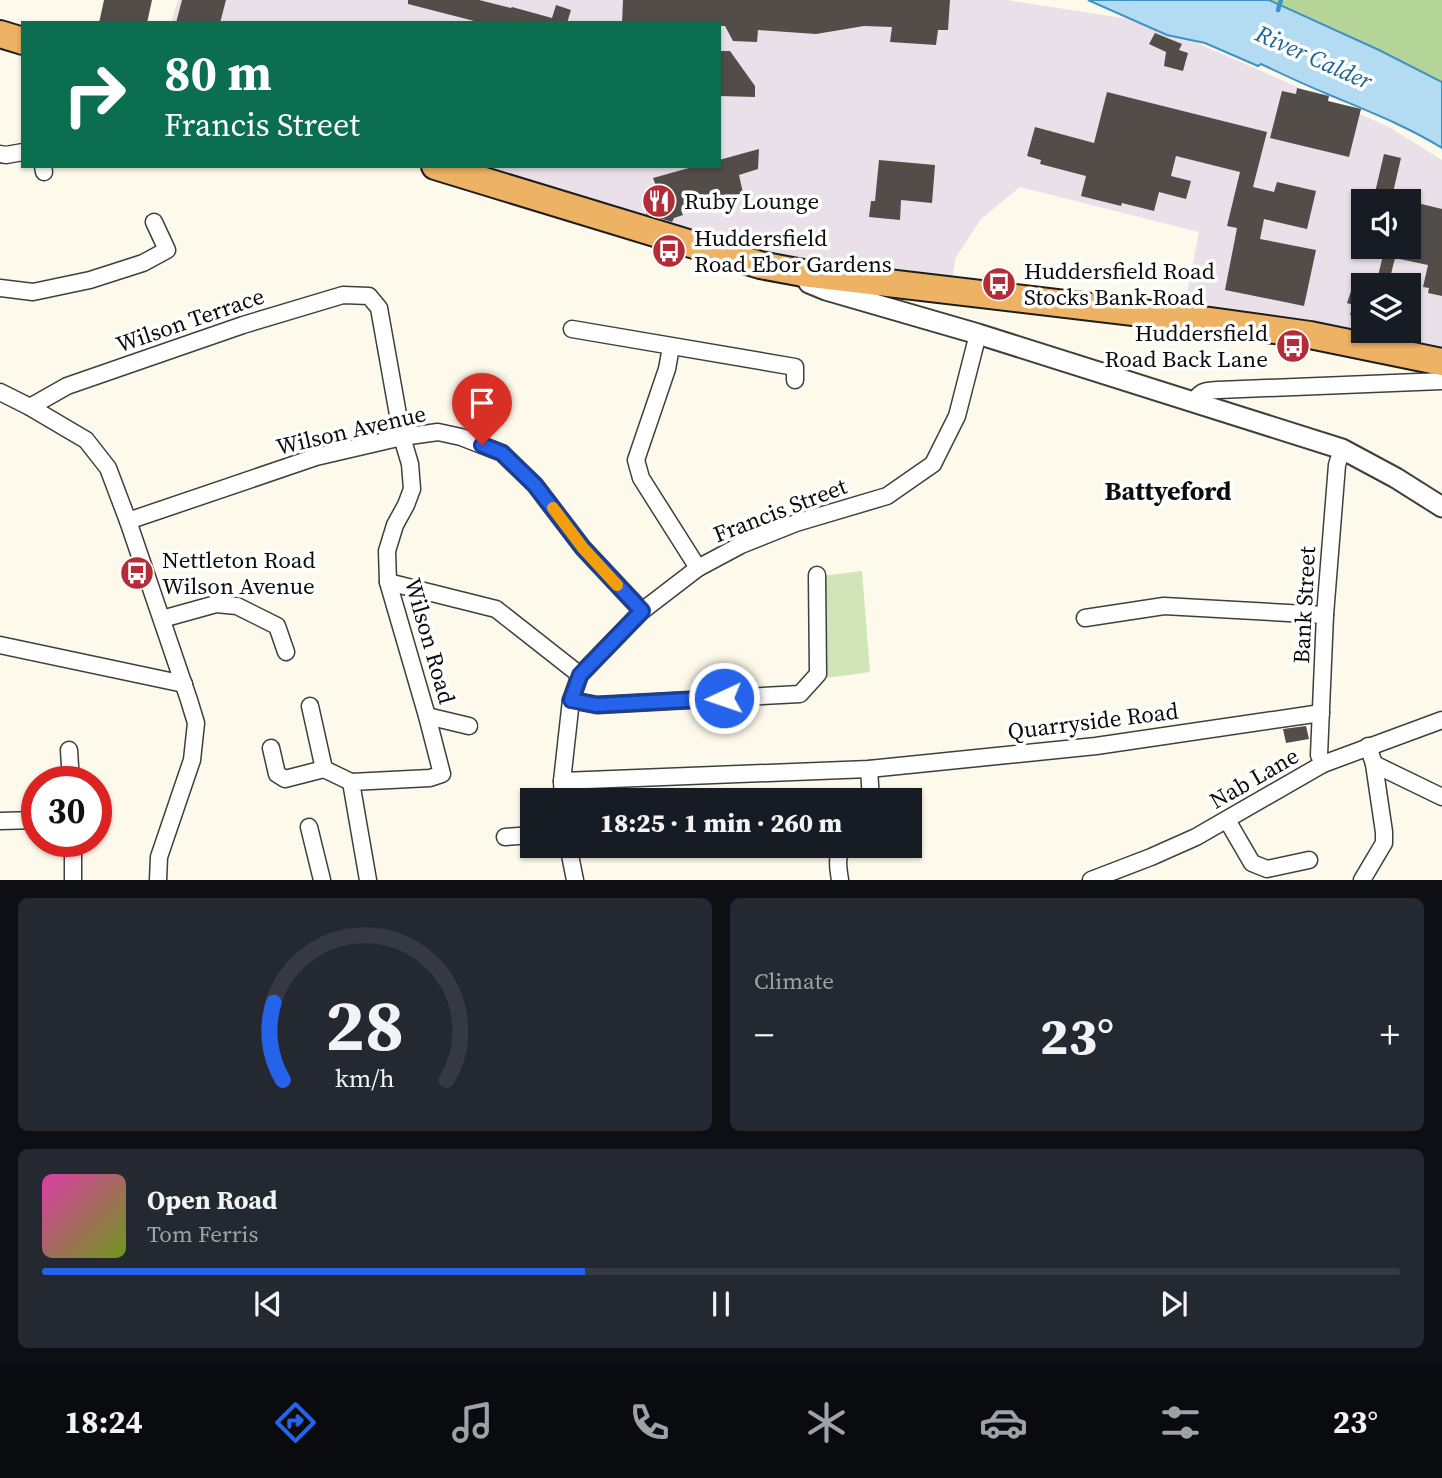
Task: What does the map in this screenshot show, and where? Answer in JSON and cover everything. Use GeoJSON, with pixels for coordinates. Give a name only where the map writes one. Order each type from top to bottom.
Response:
{"type":"FeatureCollection","features":[{"type":"Feature","properties":{"kind":"highway"},"geometry":{"type":"LineString","coordinates":[[0,34],[21,40]]}},
{"type":"Feature","properties":{"kind":"highway"},"geometry":{"type":"LineString","coordinates":[[442,168],[760,265],[803,273],[1234,324],[1310,335],[1442,362]]}},
{"type":"Feature","properties":{"kind":"street"},"geometry":{"type":"LineString","coordinates":[[0,154],[21,152]]}},
{"type":"Feature","properties":{"kind":"street"},"geometry":{"type":"LineString","coordinates":[[0,288],[33,292],[90,280],[143,263],[167,250],[155,222]]}},
{"type":"Feature","properties":{"kind":"street"},"geometry":{"type":"LineString","coordinates":[[803,273],[809,283],[826,290],[978,334],[1342,449],[1442,507]]}},
{"type":"Feature","properties":{"kind":"street","name":"Wilson Terrace"},"geometry":{"type":"LineString","coordinates":[[30,407],[67,386],[243,325],[343,296],[369,296]]}},
{"type":"Feature","properties":{"kind":"street","name":"Wilson Road"},"geometry":{"type":"LineString","coordinates":[[351,782],[430,779],[442,774],[428,716],[388,582],[387,551],[395,525],[412,489],[410,464],[402,437],[379,308],[369,296]]}},
{"type":"Feature","properties":{"kind":"street"},"geometry":{"type":"LineString","coordinates":[[572,330],[795,367],[795,380]]}},
{"type":"Feature","properties":{"kind":"street","name":"Francis Street"},"geometry":{"type":"LineString","coordinates":[[562,788],[571,700],[580,675],[642,611],[698,568],[741,545],[796,523],[887,496],[933,464],[957,416],[978,334]]}},
{"type":"Feature","properties":{"kind":"street"},"geometry":{"type":"LineString","coordinates":[[671,347],[667,369],[636,460],[641,478],[698,568]]}},
{"type":"Feature","properties":{"kind":"street"},"geometry":{"type":"LineString","coordinates":[[1195,402],[1199,394],[1206,391],[1442,381]]}},
{"type":"Feature","properties":{"kind":"street"},"geometry":{"type":"LineString","coordinates":[[0,392],[86,440],[108,468],[184,684],[196,723],[192,760],[159,857],[158,880]]}},
{"type":"Feature","properties":{"kind":"street","name":"Wilson Avenue"},"geometry":{"type":"LineString","coordinates":[[128,521],[316,457],[402,437],[438,432],[461,437],[502,453],[535,485],[583,548],[642,611]]}},
{"type":"Feature","properties":{"kind":"street","name":"Bank Street"},"geometry":{"type":"LineString","coordinates":[[1322,764],[1319,755],[1325,615],[1337,464],[1342,449]]}},
{"type":"Feature","properties":{"kind":"street"},"geometry":{"type":"LineString","coordinates":[[571,700],[597,705],[800,694],[818,674],[817,575]]}},
{"type":"Feature","properties":{"kind":"street"},"geometry":{"type":"LineString","coordinates":[[388,582],[496,609],[580,675]]}},
{"type":"Feature","properties":{"kind":"street"},"geometry":{"type":"LineString","coordinates":[[162,619],[216,604],[237,606],[277,626],[286,652]]}},
{"type":"Feature","properties":{"kind":"street"},"geometry":{"type":"LineString","coordinates":[[1085,618],[1164,606],[1325,615]]}},
{"type":"Feature","properties":{"kind":"street"},"geometry":{"type":"LineString","coordinates":[[0,645],[184,684]]}},
{"type":"Feature","properties":{"kind":"street"},"geometry":{"type":"LineString","coordinates":[[310,706],[324,769]]}},
{"type":"Feature","properties":{"kind":"street","name":"Quarryside Road"},"geometry":{"type":"LineString","coordinates":[[562,781],[869,769],[1096,746],[1321,713]]}},
{"type":"Feature","properties":{"kind":"street"},"geometry":{"type":"LineString","coordinates":[[428,716],[469,726]]}},
{"type":"Feature","properties":{"kind":"street","name":"Nab Lane"},"geometry":{"type":"LineString","coordinates":[[1091,880],[1196,837],[1322,764],[1442,720]]}},
{"type":"Feature","properties":{"kind":"street"},"geometry":{"type":"LineString","coordinates":[[1362,880],[1384,843],[1374,764],[1368,746]]}},
{"type":"Feature","properties":{"kind":"street"},"geometry":{"type":"LineString","coordinates":[[271,748],[277,774],[285,779],[324,769],[351,782],[368,880]]}},
{"type":"Feature","properties":{"kind":"street"},"geometry":{"type":"LineString","coordinates":[[69,750],[70,766]]}},
{"type":"Feature","properties":{"kind":"street"},"geometry":{"type":"LineString","coordinates":[[1374,764],[1442,797]]}},
{"type":"Feature","properties":{"kind":"street"},"geometry":{"type":"LineString","coordinates":[[869,769],[870,788]]}},
{"type":"Feature","properties":{"kind":"street"},"geometry":{"type":"LineString","coordinates":[[0,821],[21,820]]}},
{"type":"Feature","properties":{"kind":"street"},"geometry":{"type":"LineString","coordinates":[[1227,820],[1252,863],[1266,869],[1309,860]]}},
{"type":"Feature","properties":{"kind":"street"},"geometry":{"type":"LineString","coordinates":[[309,827],[322,880]]}},
{"type":"Feature","properties":{"kind":"street"},"geometry":{"type":"LineString","coordinates":[[505,837],[520,836]]}},
{"type":"Feature","properties":{"kind":"street"},"geometry":{"type":"LineString","coordinates":[[72,857],[73,880]]}},
{"type":"Feature","properties":{"kind":"street"},"geometry":{"type":"LineString","coordinates":[[571,858],[575,880]]}},
{"type":"Feature","properties":{"kind":"street"},"geometry":{"type":"LineString","coordinates":[[837,858],[840,880]]}},
{"type":"Feature","properties":{"kind":"shaded area"},"geometry":{"type":"Polygon","coordinates":[[[178,0],[1007,0],[1149,22],[1389,127],[1442,160],[1442,353],[1385,343],[1421,343],[1421,273],[1351,273],[1351,337],[1184,308],[1199,232],[1020,187],[981,219],[956,257],[952,279],[771,257],[482,168],[721,168],[721,21],[172,21],[178,0]]]}},
{"type":"Feature","properties":{"kind":"green space"},"geometry":{"type":"Polygon","coordinates":[[[1269,0],[1442,0],[1442,82],[1379,50],[1269,0]]]}},
{"type":"Feature","properties":{"kind":"green space"},"geometry":{"type":"Polygon","coordinates":[[[862,571],[870,672],[826,678],[821,576],[862,571]]]}},
{"type":"Feature","properties":{"kind":"water","name":"River Calder"},"geometry":{"type":"Polygon","coordinates":[[[1088,0],[1269,0],[1442,82],[1442,148],[1399,125],[1261,64],[1258,66],[1205,43],[1167,35],[1088,0]]]}},
{"type":"Feature","properties":{"kind":"building"},"geometry":{"type":"Polygon","coordinates":[[[104,0],[152,0],[147,21],[99,21],[104,0]]]}},
{"type":"Feature","properties":{"kind":"building"},"geometry":{"type":"Polygon","coordinates":[[[182,0],[226,0],[221,21],[177,21],[182,0]]]}},
{"type":"Feature","properties":{"kind":"building"},"geometry":{"type":"Polygon","coordinates":[[[408,0],[479,0],[552,18],[556,5],[571,10],[568,21],[474,21],[408,4],[408,0]]]}},
{"type":"Feature","properties":{"kind":"building"},"geometry":{"type":"Polygon","coordinates":[[[623,0],[950,0],[948,30],[938,30],[936,45],[890,42],[892,27],[864,26],[816,34],[758,30],[757,42],[733,41],[725,26],[721,26],[721,21],[622,21],[623,0]]]}},
{"type":"Feature","properties":{"kind":"building"},"geometry":{"type":"Polygon","coordinates":[[[1155,33],[1182,44],[1179,50],[1188,53],[1183,71],[1164,66],[1166,52],[1149,44],[1155,33]]]}},
{"type":"Feature","properties":{"kind":"building"},"geometry":{"type":"Polygon","coordinates":[[[721,51],[730,51],[755,86],[755,97],[721,96],[721,51]]]}},
{"type":"Feature","properties":{"kind":"building"},"geometry":{"type":"Polygon","coordinates":[[[1297,88],[1329,96],[1328,101],[1361,109],[1349,157],[1270,138],[1282,91],[1296,94],[1297,88]]]}},
{"type":"Feature","properties":{"kind":"building"},"geometry":{"type":"Polygon","coordinates":[[[1107,92],[1267,132],[1253,187],[1274,192],[1277,182],[1316,191],[1307,229],[1264,219],[1260,239],[1316,250],[1304,306],[1225,290],[1237,228],[1227,226],[1240,172],[1176,156],[1171,176],[1191,181],[1186,199],[1159,192],[1154,211],[1081,196],[1086,176],[1040,164],[1041,160],[1027,156],[1035,127],[1094,143],[1107,92]]]}},
{"type":"Feature","properties":{"kind":"building"},"geometry":{"type":"Polygon","coordinates":[[[759,149],[758,169],[739,175],[743,193],[681,210],[683,215],[674,218],[672,222],[646,214],[656,186],[653,178],[689,168],[721,168],[721,159],[759,149]]]}},
{"type":"Feature","properties":{"kind":"building"},"geometry":{"type":"Polygon","coordinates":[[[1384,154],[1401,158],[1394,189],[1376,189],[1384,154]]]}},
{"type":"Feature","properties":{"kind":"building"},"geometry":{"type":"Polygon","coordinates":[[[879,160],[935,165],[932,203],[901,200],[900,220],[869,217],[871,201],[875,201],[879,160]]]}},
{"type":"Feature","properties":{"kind":"building"},"geometry":{"type":"Polygon","coordinates":[[[1421,204],[1442,209],[1442,296],[1428,293],[1429,288],[1423,287],[1428,265],[1400,259],[1421,259],[1421,204]]]}},
{"type":"Feature","properties":{"kind":"building"},"geometry":{"type":"Polygon","coordinates":[[[1382,259],[1395,259],[1391,273],[1379,273],[1382,259]]]}},
{"type":"Feature","properties":{"kind":"building"},"geometry":{"type":"Polygon","coordinates":[[[1306,726],[1309,739],[1286,743],[1283,729],[1306,726]]]}},
{"type":"Feature","properties":{"kind":"waterway"},"geometry":{"type":"LineString","coordinates":[[1278,10],[1281,0]]}},
{"type":"Feature","properties":{"kind":"slow traffic"},"geometry":{"type":"LineString","coordinates":[[553,508],[583,548],[617,585]]}},
{"type":"Feature","properties":{"kind":"place","name":"Ruby Lounge"},"geometry":{"type":"Point","coordinates":[659,201]}},
{"type":"Feature","properties":{"kind":"place","name":"Huddersfield Road Ebor Gardens"},"geometry":{"type":"Point","coordinates":[669,251]}},
{"type":"Feature","properties":{"kind":"place","name":"Huddersfield Road Stocks Bank Road"},"geometry":{"type":"Point","coordinates":[999,284]}},
{"type":"Feature","properties":{"kind":"place","name":"Huddersfield Road Back Lane"},"geometry":{"type":"Point","coordinates":[1293,346]}},
{"type":"Feature","properties":{"kind":"place","name":"Nettleton Road Wilson Avenue"},"geometry":{"type":"Point","coordinates":[137,573]}},
{"type":"Feature","properties":{"kind":"district","name":"Battyeford"},"geometry":{"type":"Point","coordinates":[1168,491]}},
{"type":"Feature","properties":{"kind":"route"},"geometry":{"type":"LineString","coordinates":[[482,445],[502,453],[535,485],[583,548],[642,611],[580,675],[571,700],[597,705],[724,698]]}}]}
